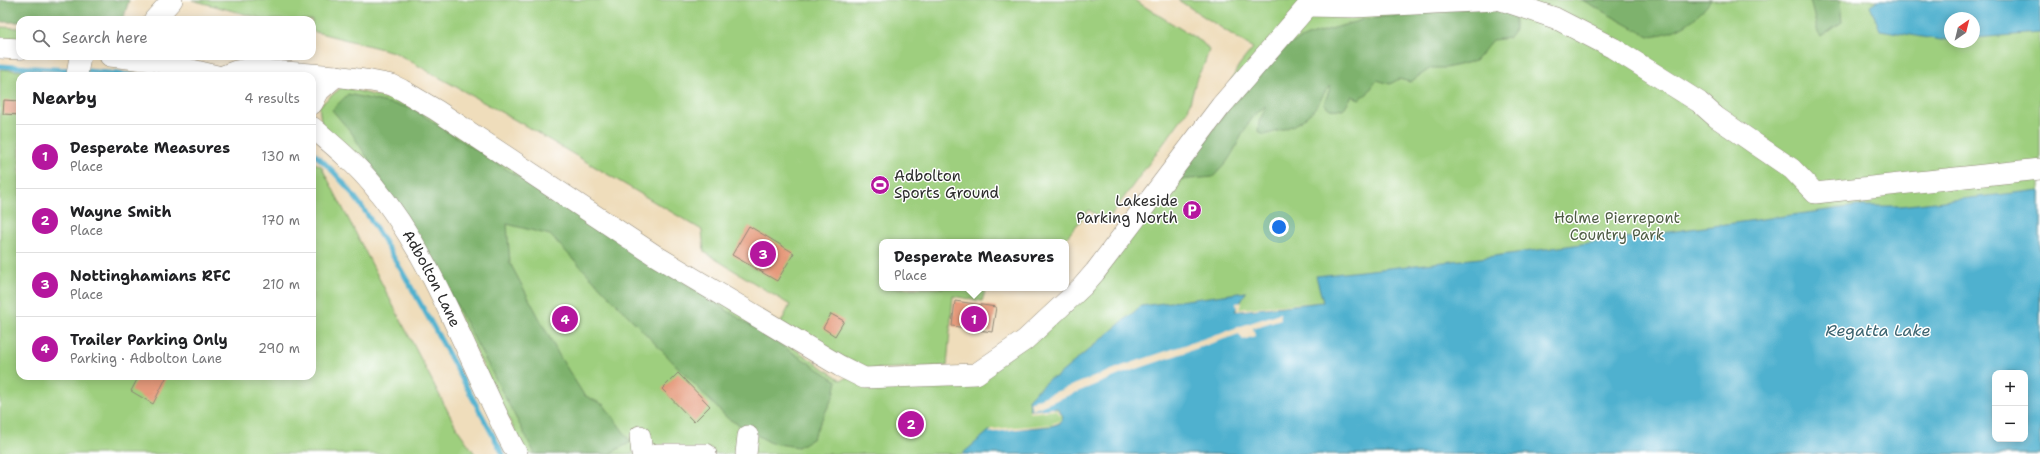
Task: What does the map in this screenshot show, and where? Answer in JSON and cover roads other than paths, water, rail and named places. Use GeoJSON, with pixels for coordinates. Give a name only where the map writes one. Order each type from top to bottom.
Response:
{"type":"FeatureCollection","features":[{"type":"Feature","properties":{"kind":"street"},"geometry":{"type":"LineString","coordinates":[[158,16],[172,0]]}},
{"type":"Feature","properties":{"kind":"street"},"geometry":{"type":"LineString","coordinates":[[316,74],[336,76],[392,86],[413,96],[669,264],[773,327],[840,366],[864,378],[976,374],[1025,340],[1082,287],[1105,260],[1221,106],[1302,5],[1354,7],[1496,0]]}},
{"type":"Feature","properties":{"kind":"street"},"geometry":{"type":"LineString","coordinates":[[1501,0],[1555,18],[1613,48],[1699,102],[1716,118],[1792,169],[1815,193],[2040,169]]}},
{"type":"Feature","properties":{"kind":"street"},"geometry":{"type":"LineString","coordinates":[[0,48],[16,49]]}},
{"type":"Feature","properties":{"kind":"street"},"geometry":{"type":"LineString","coordinates":[[78,72],[79,60]]}},
{"type":"Feature","properties":{"kind":"street"},"geometry":{"type":"LineString","coordinates":[[147,60],[200,72]]}},
{"type":"Feature","properties":{"kind":"street"},"geometry":{"type":"LineString","coordinates":[[233,72],[247,69],[285,72]]}},
{"type":"Feature","properties":{"kind":"street"},"geometry":{"type":"LineString","coordinates":[[316,97],[319,91],[336,76]]}},
{"type":"Feature","properties":{"kind":"street","name":"Adbolton Lane"},"geometry":{"type":"LineString","coordinates":[[316,129],[341,151],[373,185],[408,235],[436,287],[517,454]]}},
{"type":"Feature","properties":{"kind":"street"},"geometry":{"type":"LineString","coordinates":[[657,454],[706,454]]}},
{"type":"Feature","properties":{"kind":"water"},"geometry":{"type":"Polygon","coordinates":[[[1878,0],[2040,0],[2040,33],[1980,38],[1980,12],[1944,12],[1944,40],[1880,30],[1870,5],[1878,0]]]}},
{"type":"Feature","properties":{"kind":"water","name":"Regatta Lake"},"geometry":{"type":"Polygon","coordinates":[[[2040,190],[2040,454],[962,454],[989,431],[1051,426],[1060,423],[1063,416],[1057,408],[1030,411],[1029,398],[1049,379],[1056,377],[1141,306],[1246,292],[1235,311],[1323,302],[1316,276],[1480,258],[1857,206],[1900,206],[2040,190]]]}},
{"type":"Feature","properties":{"kind":"waterway"},"geometry":{"type":"LineString","coordinates":[[0,66],[70,70]]}},
{"type":"Feature","properties":{"kind":"waterway"},"geometry":{"type":"LineString","coordinates":[[87,71],[98,72]]}},
{"type":"Feature","properties":{"kind":"waterway"},"geometry":{"type":"LineString","coordinates":[[316,155],[339,177],[371,221],[400,268],[503,454]]}},
{"type":"Feature","properties":{"kind":"place","name":"Adbolton Sports Ground"},"geometry":{"type":"Point","coordinates":[880,185]}},
{"type":"Feature","properties":{"kind":"place","name":"Lakeside Parking North"},"geometry":{"type":"Point","coordinates":[1192,210]}},
{"type":"Feature","properties":{"kind":"place","name":"Nottinghamians RFC"},"geometry":{"type":"Point","coordinates":[763,254]}},
{"type":"Feature","properties":{"kind":"place","name":"Trailer Parking Only"},"geometry":{"type":"Point","coordinates":[565,319]}},
{"type":"Feature","properties":{"kind":"place","name":"Desperate Measures"},"geometry":{"type":"Point","coordinates":[974,319]}},
{"type":"Feature","properties":{"kind":"place","name":"Wayne Smith"},"geometry":{"type":"Point","coordinates":[911,424]}},
{"type":"Feature","properties":{"kind":"park label","name":"Holme Pierrepont Country Park"},"geometry":{"type":"Point","coordinates":[1617,226]}}]}
